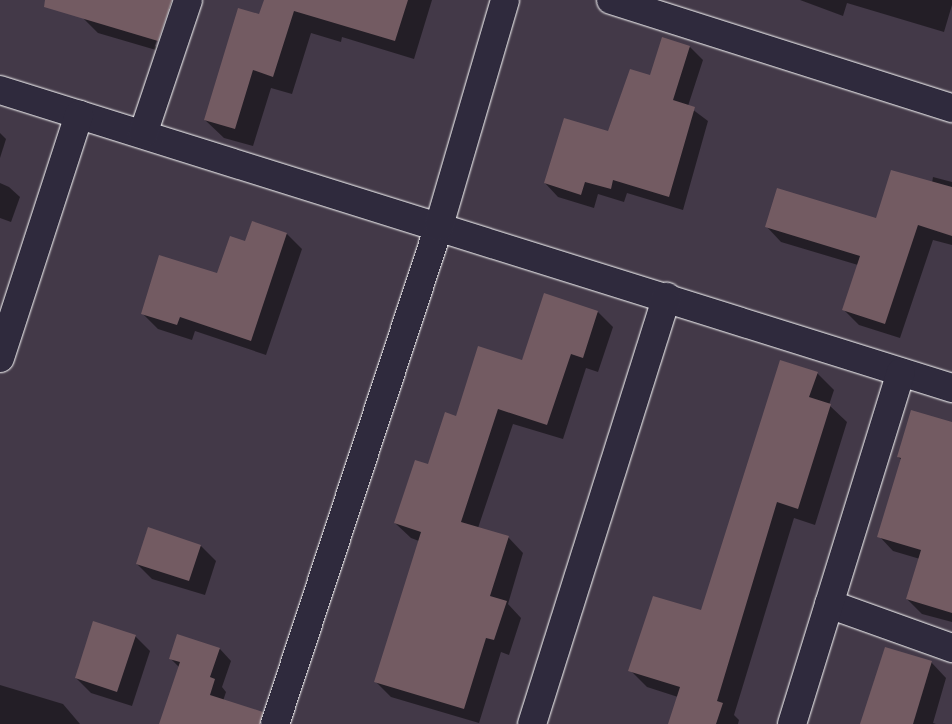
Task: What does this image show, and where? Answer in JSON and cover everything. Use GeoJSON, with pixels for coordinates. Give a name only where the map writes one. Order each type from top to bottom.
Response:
{"type":"FeatureCollection","features":[{"type":"Feature","properties":{"kind":"street"},"geometry":{"type":"LineString","coordinates":[[143,134],[188,0]]}},
{"type":"Feature","properties":{"kind":"street"},"geometry":{"type":"LineString","coordinates":[[275,724],[439,226],[505,0]]}},
{"type":"Feature","properties":{"kind":"street"},"geometry":{"type":"LineString","coordinates":[[611,0],[952,108]]}},
{"type":"Feature","properties":{"kind":"street"},"geometry":{"type":"LineString","coordinates":[[0,90],[667,297],[952,388]]}},
{"type":"Feature","properties":{"kind":"street"},"geometry":{"type":"LineString","coordinates":[[0,358],[79,114]]}},
{"type":"Feature","properties":{"kind":"street"},"geometry":{"type":"LineString","coordinates":[[532,724],[667,297]]}},
{"type":"Feature","properties":{"kind":"street"},"geometry":{"type":"LineString","coordinates":[[792,724],[901,372]]}},
{"type":"Feature","properties":{"kind":"street"},"geometry":{"type":"LineString","coordinates":[[829,604],[952,648]]}},
{"type":"Feature","properties":{"kind":"building"},"geometry":{"type":"Polygon","coordinates":[[[45,0],[172,0],[158,41],[44,7],[45,0]]]}},
{"type":"Feature","properties":{"kind":"building"},"geometry":{"type":"Polygon","coordinates":[[[264,0],[408,0],[395,41],[294,11],[273,77],[253,70],[235,129],[204,120],[238,8],[259,14],[264,0]]]}},
{"type":"Feature","properties":{"kind":"building"},"geometry":{"type":"Polygon","coordinates":[[[662,37],[690,46],[673,100],[695,107],[669,197],[613,180],[611,189],[585,182],[581,195],[544,183],[564,118],[608,131],[630,69],[650,75],[662,37]]]}},
{"type":"Feature","properties":{"kind":"building"},"geometry":{"type":"Polygon","coordinates":[[[891,170],[952,187],[952,236],[918,225],[885,324],[842,310],[860,256],[765,227],[777,188],[876,218],[891,170]]]}},
{"type":"Feature","properties":{"kind":"building"},"geometry":{"type":"Polygon","coordinates":[[[252,221],[287,233],[251,341],[180,317],[177,325],[141,314],[159,255],[217,273],[230,236],[245,241],[252,221]]]}},
{"type":"Feature","properties":{"kind":"building"},"geometry":{"type":"Polygon","coordinates":[[[544,293],[598,311],[583,358],[571,354],[547,425],[498,409],[461,522],[509,536],[490,596],[507,601],[494,640],[486,638],[464,709],[374,682],[421,532],[394,523],[415,460],[428,464],[445,412],[456,416],[478,346],[522,360],[544,293]]]}},
{"type":"Feature","properties":{"kind":"building"},"geometry":{"type":"Polygon","coordinates":[[[780,360],[818,372],[809,397],[831,404],[798,509],[777,502],[717,701],[723,703],[716,724],[668,724],[680,687],[628,671],[653,596],[701,610],[780,360]]]}},
{"type":"Feature","properties":{"kind":"building"},"geometry":{"type":"Polygon","coordinates":[[[911,410],[952,422],[952,613],[906,599],[921,550],[877,537],[901,458],[897,457],[911,410]]]}},
{"type":"Feature","properties":{"kind":"building"},"geometry":{"type":"Polygon","coordinates":[[[148,527],[201,545],[189,581],[136,564],[148,527]]]}},
{"type":"Feature","properties":{"kind":"building"},"geometry":{"type":"Polygon","coordinates":[[[93,621],[136,635],[117,692],[75,678],[93,621]]]}},
{"type":"Feature","properties":{"kind":"building"},"geometry":{"type":"Polygon","coordinates":[[[177,634],[220,648],[210,677],[215,679],[210,695],[263,712],[260,724],[159,724],[180,662],[169,659],[177,634]]]}},
{"type":"Feature","properties":{"kind":"building"},"geometry":{"type":"Polygon","coordinates":[[[885,647],[932,661],[913,724],[860,724],[885,647]]]}}]}
